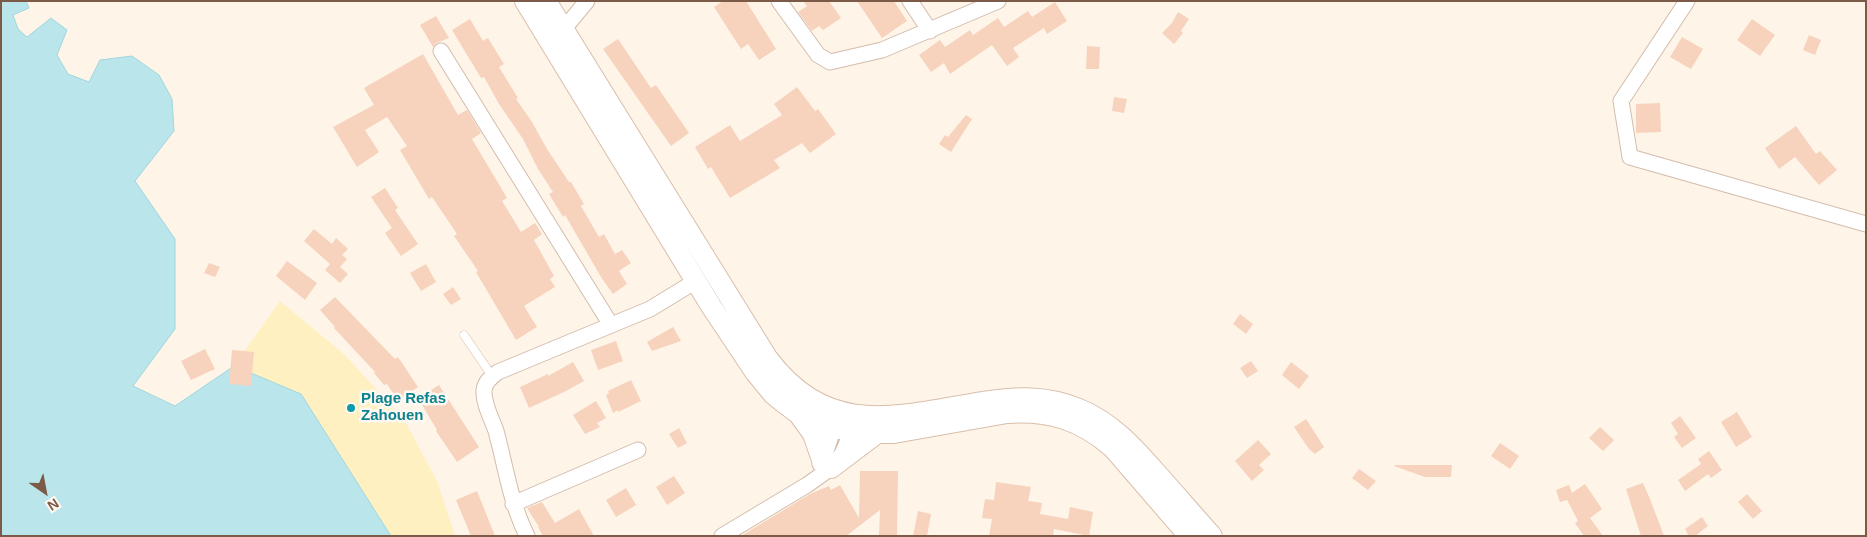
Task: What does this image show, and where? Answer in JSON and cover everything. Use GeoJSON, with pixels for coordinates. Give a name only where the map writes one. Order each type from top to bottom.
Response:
{"type":"FeatureCollection","features":[{"type":"Feature","properties":{"kind":"main road"},"geometry":{"type":"LineString","coordinates":[[526,1],[555,34],[768,359],[790,384],[802,394],[846,422],[876,434],[894,433],[1007,413],[1040,413],[1072,421],[1094,433],[1113,448],[1189,536]]}},
{"type":"Feature","properties":{"kind":"main road"},"geometry":{"type":"LineString","coordinates":[[546,1],[555,34],[696,281],[756,372],[773,394],[796,412],[810,419],[846,422],[1010,398],[1045,399],[1078,408],[1093,415],[1121,435],[1212,536]]}},
{"type":"Feature","properties":{"kind":"main road"},"geometry":{"type":"LineString","coordinates":[[796,412],[812,434],[827,464],[876,434]]}},
{"type":"Feature","properties":{"kind":"street"},"geometry":{"type":"LineString","coordinates":[[555,34],[587,1]]}},
{"type":"Feature","properties":{"kind":"street"},"geometry":{"type":"LineString","coordinates":[[779,1],[818,56],[830,62],[882,50],[998,1]]}},
{"type":"Feature","properties":{"kind":"street"},"geometry":{"type":"LineString","coordinates":[[910,1],[930,31]]}},
{"type":"Feature","properties":{"kind":"street"},"geometry":{"type":"LineString","coordinates":[[1687,1],[1621,101],[1630,157],[1866,224]]}},
{"type":"Feature","properties":{"kind":"street"},"geometry":{"type":"LineString","coordinates":[[441,51],[611,325]]}},
{"type":"Feature","properties":{"kind":"street"},"geometry":{"type":"LineString","coordinates":[[527,536],[513,504],[496,430],[485,399],[485,387],[492,376],[650,309],[696,281]]}},
{"type":"Feature","properties":{"kind":"street"},"geometry":{"type":"LineString","coordinates":[[722,536],[807,485],[827,464],[846,422]]}},
{"type":"Feature","properties":{"kind":"street"},"geometry":{"type":"LineString","coordinates":[[513,504],[638,450]]}},
{"type":"Feature","properties":{"kind":"lane"},"geometry":{"type":"LineString","coordinates":[[464,335],[492,376]]}},
{"type":"Feature","properties":{"kind":"sand","name":"Plage Refas Zahouen"},"geometry":{"type":"Polygon","coordinates":[[[280,301],[345,355],[405,421],[437,481],[455,536],[391,536],[301,394],[234,366],[280,301]]]}},
{"type":"Feature","properties":{"kind":"water"},"geometry":{"type":"Polygon","coordinates":[[[1,1],[26,1],[29,8],[13,15],[18,29],[27,37],[51,18],[67,30],[57,55],[68,74],[89,82],[100,60],[132,56],[159,75],[172,99],[174,131],[135,181],[175,239],[175,329],[133,386],[175,406],[234,366],[301,394],[391,536],[1,536],[1,1]]]}},
{"type":"Feature","properties":{"kind":"building"},"geometry":{"type":"Polygon","coordinates":[[[723,1],[746,1],[776,49],[759,60],[748,44],[741,49],[714,7],[723,1]]]}},
{"type":"Feature","properties":{"kind":"building"},"geometry":{"type":"Polygon","coordinates":[[[803,1],[829,1],[841,18],[823,30],[819,26],[812,31],[798,12],[807,6],[803,1]]]}},
{"type":"Feature","properties":{"kind":"building"},"geometry":{"type":"Polygon","coordinates":[[[857,1],[894,1],[907,21],[882,38],[857,1]]]}},
{"type":"Feature","properties":{"kind":"building"},"geometry":{"type":"Polygon","coordinates":[[[1055,2],[1067,21],[1047,34],[1044,28],[1013,48],[1019,57],[1007,66],[992,45],[950,74],[944,63],[931,72],[919,55],[940,40],[945,47],[970,30],[973,35],[998,18],[1004,27],[1028,11],[1032,17],[1055,2]]]}},
{"type":"Feature","properties":{"kind":"building"},"geometry":{"type":"Polygon","coordinates":[[[1178,12],[1189,19],[1181,31],[1183,33],[1174,44],[1162,33],[1172,23],[1178,12]]]}},
{"type":"Feature","properties":{"kind":"building"},"geometry":{"type":"Polygon","coordinates":[[[436,16],[449,38],[436,43],[433,47],[420,25],[436,16]]]}},
{"type":"Feature","properties":{"kind":"building"},"geometry":{"type":"Polygon","coordinates":[[[470,19],[483,41],[488,38],[504,64],[499,67],[518,98],[516,99],[547,149],[569,182],[571,182],[584,204],[581,206],[599,237],[604,234],[615,254],[622,250],[631,263],[619,271],[627,284],[613,294],[565,215],[563,217],[549,194],[553,192],[538,169],[523,139],[499,104],[484,77],[481,78],[452,30],[470,19]]]}},
{"type":"Feature","properties":{"kind":"building"},"geometry":{"type":"Polygon","coordinates":[[[1752,19],[1775,35],[1760,56],[1737,40],[1752,19]]]}},
{"type":"Feature","properties":{"kind":"building"},"geometry":{"type":"Polygon","coordinates":[[[1809,35],[1821,40],[1815,55],[1803,50],[1809,35]]]}},
{"type":"Feature","properties":{"kind":"building"},"geometry":{"type":"Polygon","coordinates":[[[1682,37],[1703,49],[1691,69],[1670,57],[1682,37]]]}},
{"type":"Feature","properties":{"kind":"building"},"geometry":{"type":"Polygon","coordinates":[[[618,39],[651,88],[656,85],[689,133],[671,146],[603,49],[618,39]]]}},
{"type":"Feature","properties":{"kind":"building"},"geometry":{"type":"Polygon","coordinates":[[[1087,46],[1100,47],[1099,69],[1086,69],[1087,46]]]}},
{"type":"Feature","properties":{"kind":"building"},"geometry":{"type":"Polygon","coordinates":[[[423,54],[458,115],[467,110],[481,133],[472,139],[507,198],[502,201],[521,232],[535,223],[542,234],[534,240],[554,276],[550,279],[555,287],[524,306],[537,327],[516,340],[476,272],[478,271],[454,236],[457,234],[432,197],[429,199],[400,150],[407,146],[387,117],[365,130],[379,152],[357,167],[333,127],[374,105],[364,88],[423,54]]]}},
{"type":"Feature","properties":{"kind":"building"},"geometry":{"type":"Polygon","coordinates":[[[797,87],[815,111],[818,109],[836,134],[810,153],[802,143],[774,160],[780,168],[730,198],[711,167],[708,169],[695,147],[730,125],[740,141],[782,115],[774,104],[797,87]]]}},
{"type":"Feature","properties":{"kind":"building"},"geometry":{"type":"Polygon","coordinates":[[[1114,97],[1127,99],[1124,113],[1112,111],[1114,97]]]}},
{"type":"Feature","properties":{"kind":"building"},"geometry":{"type":"Polygon","coordinates":[[[1660,103],[1661,132],[1636,133],[1636,104],[1660,103]]]}},
{"type":"Feature","properties":{"kind":"building"},"geometry":{"type":"Polygon","coordinates":[[[966,115],[972,119],[951,152],[939,144],[945,135],[948,137],[966,115]]]}},
{"type":"Feature","properties":{"kind":"building"},"geometry":{"type":"Polygon","coordinates":[[[1796,126],[1816,154],[1820,151],[1837,170],[1819,185],[1795,157],[1779,169],[1765,148],[1796,126]]]}},
{"type":"Feature","properties":{"kind":"building"},"geometry":{"type":"Polygon","coordinates":[[[385,188],[398,208],[395,210],[418,244],[401,256],[385,233],[392,228],[371,197],[385,188]]]}},
{"type":"Feature","properties":{"kind":"building"},"geometry":{"type":"Polygon","coordinates":[[[314,229],[332,244],[336,238],[348,249],[342,255],[347,259],[340,267],[348,274],[340,283],[325,270],[330,264],[304,241],[314,229]]]}},
{"type":"Feature","properties":{"kind":"building"},"geometry":{"type":"Polygon","coordinates":[[[287,261],[317,283],[305,300],[276,276],[287,261]]]}},
{"type":"Feature","properties":{"kind":"building"},"geometry":{"type":"Polygon","coordinates":[[[209,263],[220,267],[215,277],[204,273],[209,263]]]}},
{"type":"Feature","properties":{"kind":"building"},"geometry":{"type":"Polygon","coordinates":[[[426,264],[436,282],[421,291],[410,273],[426,264]]]}},
{"type":"Feature","properties":{"kind":"building"},"geometry":{"type":"Polygon","coordinates":[[[453,287],[461,299],[451,305],[443,294],[453,287]]]}},
{"type":"Feature","properties":{"kind":"building"},"geometry":{"type":"Polygon","coordinates":[[[335,297],[395,359],[398,357],[418,387],[398,401],[387,384],[384,385],[375,372],[320,310],[335,297]]]}},
{"type":"Feature","properties":{"kind":"building"},"geometry":{"type":"Polygon","coordinates":[[[1240,314],[1253,324],[1246,334],[1233,324],[1240,314]]]}},
{"type":"Feature","properties":{"kind":"building"},"geometry":{"type":"Polygon","coordinates":[[[673,327],[681,341],[652,351],[647,342],[673,327]]]}},
{"type":"Feature","properties":{"kind":"building"},"geometry":{"type":"Polygon","coordinates":[[[616,341],[623,361],[598,370],[591,350],[616,341]]]}},
{"type":"Feature","properties":{"kind":"building"},"geometry":{"type":"Polygon","coordinates":[[[205,349],[215,369],[191,380],[181,361],[205,349]]]}},
{"type":"Feature","properties":{"kind":"building"},"geometry":{"type":"Polygon","coordinates":[[[232,350],[254,352],[251,386],[229,384],[232,350]]]}},
{"type":"Feature","properties":{"kind":"building"},"geometry":{"type":"Polygon","coordinates":[[[1251,361],[1258,371],[1247,378],[1240,368],[1251,361]]]}},
{"type":"Feature","properties":{"kind":"building"},"geometry":{"type":"Polygon","coordinates":[[[573,362],[584,381],[529,408],[520,387],[548,374],[548,376],[573,362]]]}},
{"type":"Feature","properties":{"kind":"building"},"geometry":{"type":"Polygon","coordinates":[[[1291,362],[1309,376],[1299,389],[1282,375],[1291,362]]]}},
{"type":"Feature","properties":{"kind":"building"},"geometry":{"type":"Polygon","coordinates":[[[631,380],[641,401],[613,413],[606,395],[609,393],[608,391],[631,380]]]}},
{"type":"Feature","properties":{"kind":"building"},"geometry":{"type":"Polygon","coordinates":[[[439,385],[479,447],[457,462],[436,431],[418,398],[439,385]]]}},
{"type":"Feature","properties":{"kind":"building"},"geometry":{"type":"Polygon","coordinates":[[[596,401],[606,418],[597,423],[600,427],[585,434],[573,415],[596,401]]]}},
{"type":"Feature","properties":{"kind":"building"},"geometry":{"type":"Polygon","coordinates":[[[1737,412],[1752,437],[1736,447],[1721,422],[1737,412]]]}},
{"type":"Feature","properties":{"kind":"building"},"geometry":{"type":"Polygon","coordinates":[[[1680,416],[1696,438],[1682,448],[1674,437],[1678,434],[1671,423],[1680,416]]]}},
{"type":"Feature","properties":{"kind":"building"},"geometry":{"type":"Polygon","coordinates":[[[1306,419],[1324,447],[1315,454],[1309,449],[1294,427],[1306,419]]]}},
{"type":"Feature","properties":{"kind":"building"},"geometry":{"type":"Polygon","coordinates":[[[1600,427],[1614,440],[1603,451],[1589,438],[1600,427]]]}},
{"type":"Feature","properties":{"kind":"building"},"geometry":{"type":"Polygon","coordinates":[[[679,428],[687,443],[678,448],[669,434],[679,428]]]}},
{"type":"Feature","properties":{"kind":"building"},"geometry":{"type":"Polygon","coordinates":[[[1258,440],[1271,454],[1259,465],[1264,470],[1252,481],[1235,461],[1258,440]]]}},
{"type":"Feature","properties":{"kind":"building"},"geometry":{"type":"Polygon","coordinates":[[[1500,443],[1519,456],[1510,469],[1491,456],[1500,443]]]}},
{"type":"Feature","properties":{"kind":"building"},"geometry":{"type":"Polygon","coordinates":[[[1709,451],[1722,470],[1711,478],[1708,474],[1685,491],[1678,480],[1701,464],[1698,459],[1709,451]]]}},
{"type":"Feature","properties":{"kind":"building"},"geometry":{"type":"Polygon","coordinates":[[[1395,465],[1452,465],[1451,477],[1425,477],[1395,465]]]}},
{"type":"Feature","properties":{"kind":"building"},"geometry":{"type":"Polygon","coordinates":[[[1359,469],[1376,481],[1368,490],[1352,478],[1359,469]]]}},
{"type":"Feature","properties":{"kind":"building"},"geometry":{"type":"Polygon","coordinates":[[[860,471],[898,471],[897,536],[879,536],[880,510],[846,536],[741,536],[810,494],[829,486],[831,490],[840,485],[859,518],[860,471]]]}},
{"type":"Feature","properties":{"kind":"building"},"geometry":{"type":"Polygon","coordinates":[[[674,476],[685,493],[667,505],[656,487],[674,476]]]}},
{"type":"Feature","properties":{"kind":"building"},"geometry":{"type":"Polygon","coordinates":[[[996,482],[1031,487],[1028,501],[1042,503],[1040,514],[1068,519],[1070,507],[1093,512],[1089,536],[1054,529],[1053,536],[989,536],[992,519],[982,518],[985,499],[994,500],[996,482]]]}},
{"type":"Feature","properties":{"kind":"building"},"geometry":{"type":"Polygon","coordinates":[[[1643,483],[1664,536],[1641,536],[1626,489],[1643,483]]]}},
{"type":"Feature","properties":{"kind":"building"},"geometry":{"type":"Polygon","coordinates":[[[1585,484],[1602,509],[1590,518],[1603,536],[1584,536],[1575,523],[1578,521],[1567,500],[1560,502],[1556,490],[1569,485],[1572,493],[1585,484]]]}},
{"type":"Feature","properties":{"kind":"building"},"geometry":{"type":"Polygon","coordinates":[[[626,488],[636,505],[616,517],[606,500],[626,488]]]}},
{"type":"Feature","properties":{"kind":"building"},"geometry":{"type":"Polygon","coordinates":[[[477,491],[495,536],[471,536],[456,500],[477,491]]]}},
{"type":"Feature","properties":{"kind":"building"},"geometry":{"type":"Polygon","coordinates":[[[1747,494],[1762,511],[1753,519],[1738,502],[1747,494]]]}},
{"type":"Feature","properties":{"kind":"building"},"geometry":{"type":"Polygon","coordinates":[[[542,502],[555,523],[579,509],[594,536],[543,536],[527,508],[542,502]]]}},
{"type":"Feature","properties":{"kind":"building"},"geometry":{"type":"Polygon","coordinates":[[[918,511],[931,514],[927,536],[913,536],[918,511]]]}},
{"type":"Feature","properties":{"kind":"building"},"geometry":{"type":"Polygon","coordinates":[[[1702,517],[1708,526],[1695,536],[1689,536],[1685,529],[1702,517]]]}},
{"type":"Feature","properties":{"kind":"place","name":"Plage Refas Zahouen"},"geometry":{"type":"Point","coordinates":[351,408]}}]}
